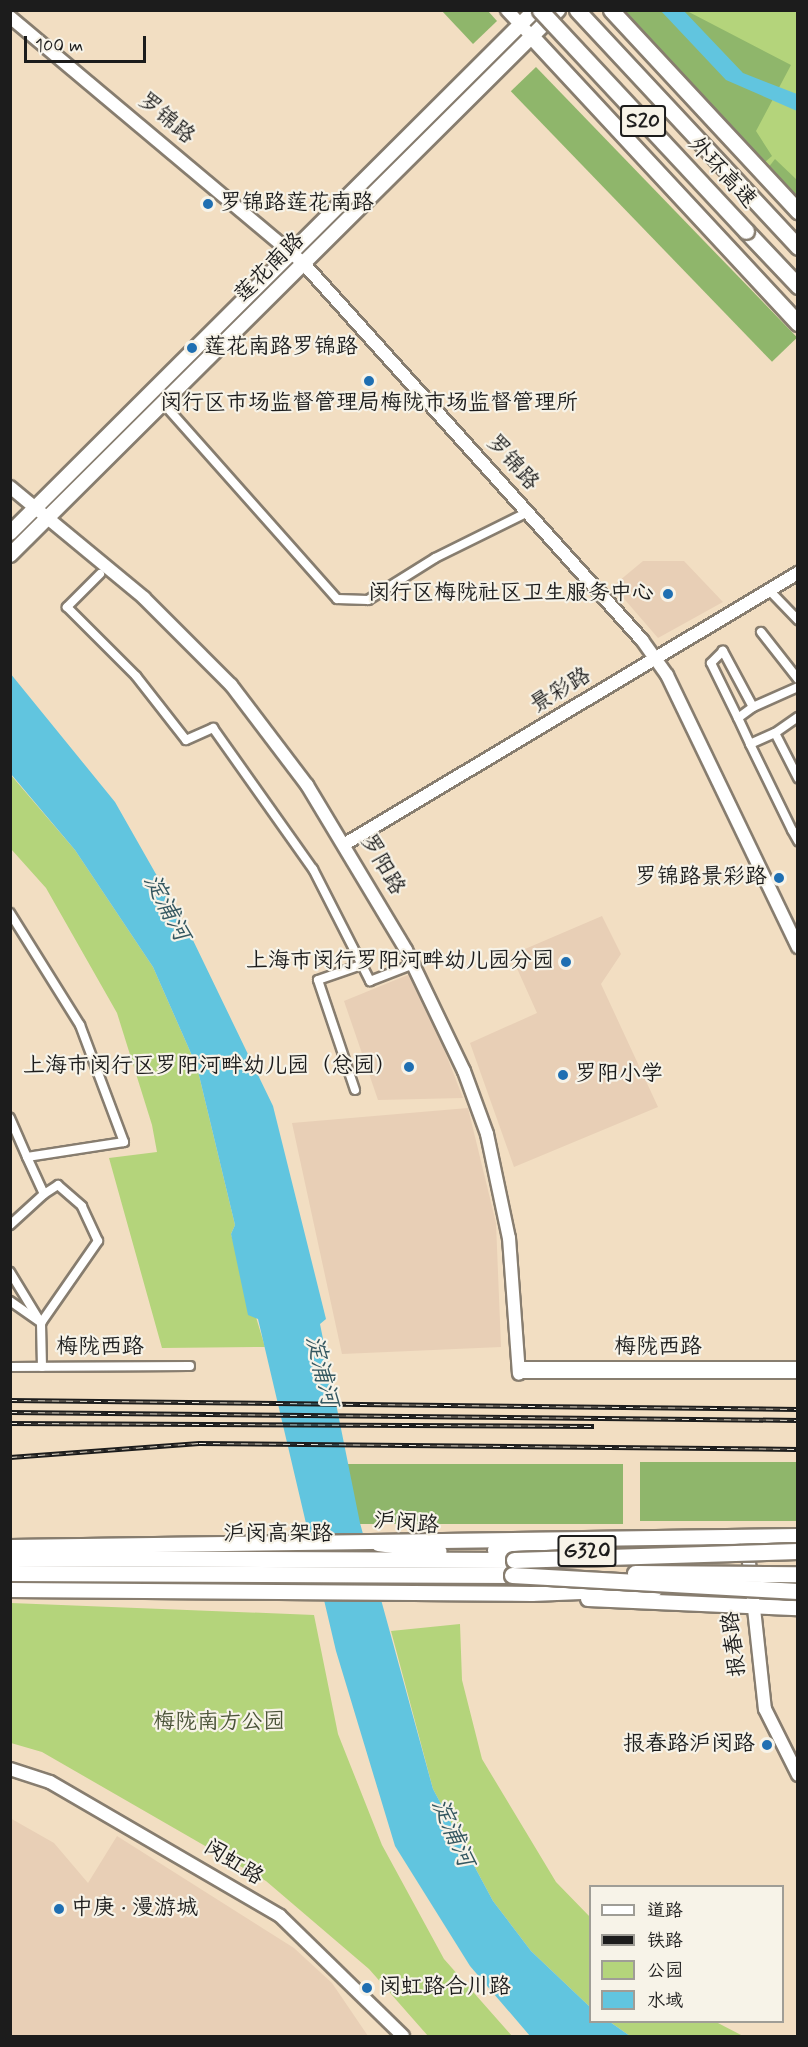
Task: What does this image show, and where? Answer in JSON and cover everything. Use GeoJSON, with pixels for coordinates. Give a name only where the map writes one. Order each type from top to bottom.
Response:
{"type":"FeatureCollection","features":[{"type":"Feature","properties":{"kind":"highway","name":"外环高速"},"geometry":{"type":"LineString","coordinates":[[540,10],[798,286]]}},
{"type":"Feature","properties":{"kind":"highway","name":"外环高速"},"geometry":{"type":"LineString","coordinates":[[577,10],[798,247]]}},
{"type":"Feature","properties":{"kind":"highway"},"geometry":{"type":"LineString","coordinates":[[611,10],[798,211]]}},
{"type":"Feature","properties":{"kind":"highway"},"geometry":{"type":"LineString","coordinates":[[526,31],[798,323]]}},
{"type":"Feature","properties":{"kind":"highway","name":"沪闵路"},"geometry":{"type":"LineString","coordinates":[[378,1543],[434,1551],[748,1555],[798,1553]]}},
{"type":"Feature","properties":{"kind":"highway"},"geometry":{"type":"LineString","coordinates":[[513,1568],[798,1553]]}},
{"type":"Feature","properties":{"kind":"highway","name":"沪闵高架路"},"geometry":{"type":"LineString","coordinates":[[10,1558],[798,1574]]}},
{"type":"Feature","properties":{"kind":"highway","name":"沪闵高架路"},"geometry":{"type":"LineString","coordinates":[[10,1573],[798,1563]]}},
{"type":"Feature","properties":{"kind":"highway"},"geometry":{"type":"LineString","coordinates":[[513,1568],[798,1591]]}},
{"type":"Feature","properties":{"kind":"highway","name":"G320"},"geometry":{"type":"LineString","coordinates":[[749,1585],[798,1585]]}},
{"type":"Feature","properties":{"kind":"main road","name":"莲花南路"},"geometry":{"type":"LineString","coordinates":[[526,31],[535,10]]}},
{"type":"Feature","properties":{"kind":"main road","name":"莲花南路"},"geometry":{"type":"LineString","coordinates":[[10,555],[42,512],[526,31],[558,10]]}},
{"type":"Feature","properties":{"kind":"main road","name":"莲花南路"},"geometry":{"type":"LineString","coordinates":[[10,533],[42,512],[163,403],[299,259]]}},
{"type":"Feature","properties":{"kind":"main road"},"geometry":{"type":"LineString","coordinates":[[378,1543],[798,1536]]}},
{"type":"Feature","properties":{"kind":"main road","name":"沪闵路"},"geometry":{"type":"LineString","coordinates":[[10,1547],[378,1543]]}},
{"type":"Feature","properties":{"kind":"main road","name":"G320"},"geometry":{"type":"LineString","coordinates":[[10,1590],[294,1590],[532,1594],[749,1585]]}},
{"type":"Feature","properties":{"kind":"main road"},"geometry":{"type":"LineString","coordinates":[[532,1594],[752,1608],[798,1608]]}},
{"type":"Feature","properties":{"kind":"street"},"geometry":{"type":"LineString","coordinates":[[507,10],[526,31]]}},
{"type":"Feature","properties":{"kind":"street","name":"罗锦路"},"geometry":{"type":"LineString","coordinates":[[10,17],[299,259],[528,512],[656,658],[798,947]]}},
{"type":"Feature","properties":{"kind":"street"},"geometry":{"type":"LineString","coordinates":[[163,403],[337,599],[369,600],[435,558],[528,512]]}},
{"type":"Feature","properties":{"kind":"street","name":"罗阳路"},"geometry":{"type":"LineString","coordinates":[[10,487],[144,598],[231,685],[345,844],[414,964],[464,1071],[487,1134],[509,1238],[518,1370]]}},
{"type":"Feature","properties":{"kind":"street","name":"景彩路"},"geometry":{"type":"LineString","coordinates":[[345,844],[798,573]]}},
{"type":"Feature","properties":{"kind":"street"},"geometry":{"type":"LineString","coordinates":[[100,574],[67,607],[136,676],[186,740],[213,728],[313,869],[370,981],[414,964]]}},
{"type":"Feature","properties":{"kind":"street"},"geometry":{"type":"LineString","coordinates":[[769,590],[798,620]]}},
{"type":"Feature","properties":{"kind":"street"},"geometry":{"type":"LineString","coordinates":[[761,632],[798,679]]}},
{"type":"Feature","properties":{"kind":"street"},"geometry":{"type":"LineString","coordinates":[[753,707],[723,651],[711,663],[750,744],[795,828],[798,841]]}},
{"type":"Feature","properties":{"kind":"street"},"geometry":{"type":"LineString","coordinates":[[738,718],[753,707],[798,687]]}},
{"type":"Feature","properties":{"kind":"street"},"geometry":{"type":"LineString","coordinates":[[750,744],[775,733],[798,717]]}},
{"type":"Feature","properties":{"kind":"street"},"geometry":{"type":"LineString","coordinates":[[775,733],[798,778]]}},
{"type":"Feature","properties":{"kind":"street"},"geometry":{"type":"LineString","coordinates":[[10,912],[80,1025],[124,1142],[27,1157]]}},
{"type":"Feature","properties":{"kind":"street"},"geometry":{"type":"LineString","coordinates":[[355,1090],[318,980],[362,964]]}},
{"type":"Feature","properties":{"kind":"street"},"geometry":{"type":"LineString","coordinates":[[10,1118],[44,1194]]}},
{"type":"Feature","properties":{"kind":"street"},"geometry":{"type":"LineString","coordinates":[[10,1225],[57,1185],[82,1206],[98,1241],[41,1323]]}},
{"type":"Feature","properties":{"kind":"street"},"geometry":{"type":"LineString","coordinates":[[10,1272],[41,1323],[42,1367]]}},
{"type":"Feature","properties":{"kind":"street"},"geometry":{"type":"LineString","coordinates":[[10,1301],[41,1323]]}},
{"type":"Feature","properties":{"kind":"street","name":"梅陇西路"},"geometry":{"type":"LineString","coordinates":[[10,1367],[190,1366]]}},
{"type":"Feature","properties":{"kind":"street","name":"梅陇西路"},"geometry":{"type":"LineString","coordinates":[[518,1370],[656,1370],[798,1366]]}},
{"type":"Feature","properties":{"kind":"street","name":"梅陇西路"},"geometry":{"type":"LineString","coordinates":[[656,1370],[798,1374]]}},
{"type":"Feature","properties":{"kind":"street","name":"报春路"},"geometry":{"type":"LineString","coordinates":[[747,1537],[749,1585],[765,1709],[798,1775]]}},
{"type":"Feature","properties":{"kind":"street","name":"闵虹路"},"geometry":{"type":"LineString","coordinates":[[10,1769],[50,1782],[280,1916],[403,2037]]}},
{"type":"Feature","properties":{"kind":"shaded area","name":"闵行区梅陇社区卫生服务中心"},"geometry":{"type":"Polygon","coordinates":[[[643,561],[684,561],[723,602],[658,638],[613,586],[643,561]]]}},
{"type":"Feature","properties":{"kind":"shaded area","name":"罗阳小学"},"geometry":{"type":"Polygon","coordinates":[[[602,916],[621,954],[601,984],[658,1107],[514,1167],[470,1043],[537,1013],[511,955],[602,916]]]}},
{"type":"Feature","properties":{"kind":"shaded area","name":"上海市闵行区罗阳河畔幼儿园（总园）"},"geometry":{"type":"Polygon","coordinates":[[[410,974],[439,1036],[463,1098],[378,1100],[344,1001],[410,974]]]}},
{"type":"Feature","properties":{"kind":"shaded area"},"geometry":{"type":"Polygon","coordinates":[[[468,1108],[496,1223],[501,1347],[342,1354],[292,1123],[468,1108]]]}},
{"type":"Feature","properties":{"kind":"shaded area"},"geometry":{"type":"Polygon","coordinates":[[[10,1818],[54,1843],[88,1883],[117,1836],[294,1948],[332,1983],[368,2036],[11,2036],[10,1818]]]}},
{"type":"Feature","properties":{"kind":"green space"},"geometry":{"type":"Polygon","coordinates":[[[442,11],[488,11],[497,21],[473,44],[442,11]]]}},
{"type":"Feature","properties":{"kind":"green space"},"geometry":{"type":"Polygon","coordinates":[[[619,11],[797,11],[797,200],[619,11]]]}},
{"type":"Feature","properties":{"kind":"green space"},"geometry":{"type":"Polygon","coordinates":[[[619,11],[687,11],[791,65],[756,131],[772,156],[765,162],[619,11]]]}},
{"type":"Feature","properties":{"kind":"green space"},"geometry":{"type":"Polygon","coordinates":[[[536,67],[797,337],[772,362],[511,91],[536,67]]]}},
{"type":"Feature","properties":{"kind":"green space"},"geometry":{"type":"Polygon","coordinates":[[[775,159],[797,180],[797,199],[768,168],[775,159]]]}},
{"type":"Feature","properties":{"kind":"green space"},"geometry":{"type":"Polygon","coordinates":[[[10,774],[75,850],[153,967],[197,1067],[235,1225],[231,1234],[265,1347],[162,1348],[109,1158],[157,1152],[152,1125],[117,1013],[46,888],[11,849],[10,774]]]}},
{"type":"Feature","properties":{"kind":"green space"},"geometry":{"type":"Polygon","coordinates":[[[640,1462],[797,1462],[797,1521],[640,1521],[640,1462]]]}},
{"type":"Feature","properties":{"kind":"green space"},"geometry":{"type":"Polygon","coordinates":[[[348,1464],[623,1464],[623,1524],[348,1524],[348,1464]]]}},
{"type":"Feature","properties":{"kind":"green space","name":"梅陇南方公园"},"geometry":{"type":"Polygon","coordinates":[[[11,1603],[314,1615],[338,1734],[382,1845],[444,1959],[512,2036],[428,2036],[369,1969],[266,1881],[42,1752],[11,1743],[11,1603]]]}},
{"type":"Feature","properties":{"kind":"green space"},"geometry":{"type":"Polygon","coordinates":[[[460,1624],[462,1680],[482,1759],[556,1882],[589,1916],[589,2006],[531,1951],[493,1901],[433,1789],[391,1631],[460,1624]]]}},
{"type":"Feature","properties":{"kind":"green space"},"geometry":{"type":"Polygon","coordinates":[[[611,2023],[718,2023],[743,2036],[630,2036],[611,2023]]]}},
{"type":"Feature","properties":{"kind":"water"},"geometry":{"type":"Polygon","coordinates":[[[661,11],[684,11],[743,73],[797,94],[797,111],[726,80],[661,11]]]}},
{"type":"Feature","properties":{"kind":"water","name":"淀浦河"},"geometry":{"type":"Polygon","coordinates":[[[10,673],[115,802],[190,934],[273,1106],[326,1319],[320,1324],[360,1523],[433,1789],[493,1901],[531,1951],[589,2006],[589,2023],[611,2023],[630,2036],[530,2036],[470,1966],[395,1846],[336,1651],[258,1319],[248,1315],[231,1234],[235,1225],[197,1067],[153,967],[75,850],[11,774],[10,673]]]}},
{"type":"Feature","properties":{"kind":"railway"},"geometry":{"type":"LineString","coordinates":[[10,1400],[798,1409]]}},
{"type":"Feature","properties":{"kind":"railway"},"geometry":{"type":"LineString","coordinates":[[10,1412],[798,1420]]}},
{"type":"Feature","properties":{"kind":"railway"},"geometry":{"type":"LineString","coordinates":[[10,1423],[594,1426]]}},
{"type":"Feature","properties":{"kind":"railway"},"geometry":{"type":"LineString","coordinates":[[10,1457],[199,1443],[798,1449]]}},
{"type":"Feature","properties":{"kind":"place","name":"罗锦路莲花南路"},"geometry":{"type":"Point","coordinates":[208,204]}},
{"type":"Feature","properties":{"kind":"place","name":"莲花南路罗锦路"},"geometry":{"type":"Point","coordinates":[192,348]}},
{"type":"Feature","properties":{"kind":"place","name":"闵行区市场监督管理局梅陇市场监督管理所"},"geometry":{"type":"Point","coordinates":[369,381]}},
{"type":"Feature","properties":{"kind":"place","name":"闵行区梅陇社区卫生服务中心"},"geometry":{"type":"Point","coordinates":[668,594]}},
{"type":"Feature","properties":{"kind":"place","name":"罗锦路景彩路"},"geometry":{"type":"Point","coordinates":[779,878]}},
{"type":"Feature","properties":{"kind":"place","name":"上海市闵行罗阳河畔幼儿园分园"},"geometry":{"type":"Point","coordinates":[566,962]}},
{"type":"Feature","properties":{"kind":"place","name":"上海市闵行区罗阳河畔幼儿园（总园）"},"geometry":{"type":"Point","coordinates":[409,1067]}},
{"type":"Feature","properties":{"kind":"place","name":"罗阳小学"},"geometry":{"type":"Point","coordinates":[563,1075]}},
{"type":"Feature","properties":{"kind":"place","name":"报春路沪闵路"},"geometry":{"type":"Point","coordinates":[767,1745]}},
{"type":"Feature","properties":{"kind":"place","name":"中庚 · 漫游城"},"geometry":{"type":"Point","coordinates":[59,1909]}},
{"type":"Feature","properties":{"kind":"place","name":"闵虹路合川路"},"geometry":{"type":"Point","coordinates":[367,1988]}}]}
